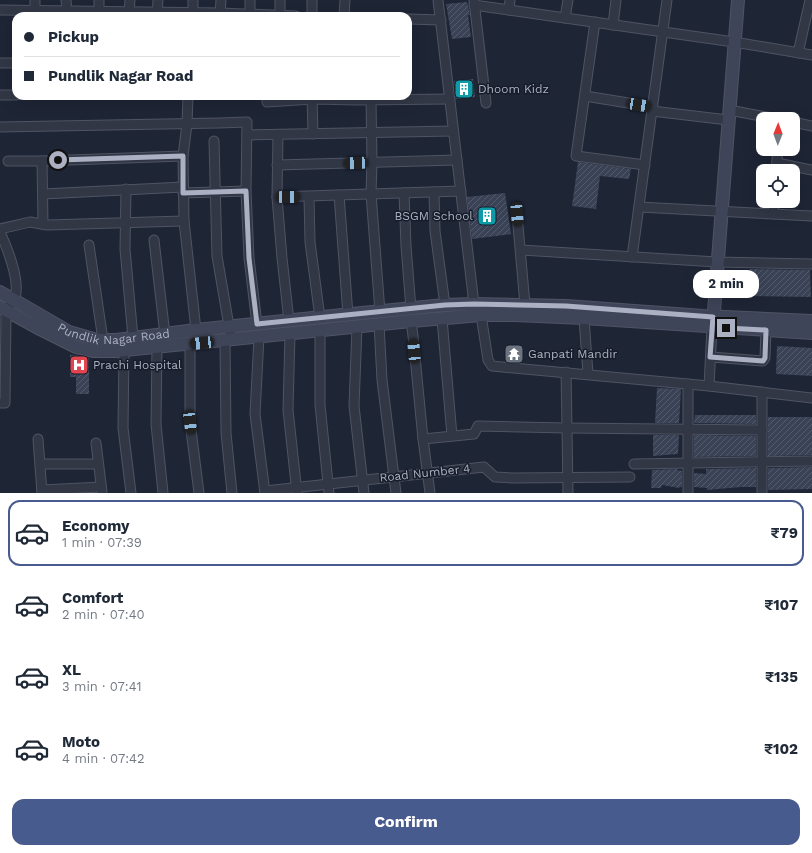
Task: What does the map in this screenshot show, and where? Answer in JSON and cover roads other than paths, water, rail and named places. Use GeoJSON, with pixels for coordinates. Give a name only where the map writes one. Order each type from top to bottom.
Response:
{"type":"FeatureCollection","features":[{"type":"Feature","properties":{"kind":"main road"},"geometry":{"type":"LineString","coordinates":[[713,322],[738,0]]}},
{"type":"Feature","properties":{"kind":"main road","name":"Pundlik Nagar Road"},"geometry":{"type":"LineString","coordinates":[[0,292],[69,332],[97,340],[116,340],[196,330],[228,336],[259,337],[379,324],[445,305],[474,304],[566,306],[713,322],[766,330],[812,333]]}},
{"type":"Feature","properties":{"kind":"main road","name":"Pundlik Nagar Road"},"geometry":{"type":"LineString","coordinates":[[3,308],[76,347],[93,351],[124,350],[190,344],[228,336],[257,324],[380,312],[442,319],[481,315],[515,315],[713,322],[812,321]]}},
{"type":"Feature","properties":{"kind":"street"},"geometry":{"type":"LineString","coordinates":[[35,0],[36,10]]}},
{"type":"Feature","properties":{"kind":"street"},"geometry":{"type":"LineString","coordinates":[[66,0],[67,11]]}},
{"type":"Feature","properties":{"kind":"street"},"geometry":{"type":"LineString","coordinates":[[99,0],[99,11]]}},
{"type":"Feature","properties":{"kind":"street"},"geometry":{"type":"LineString","coordinates":[[0,10],[130,12],[130,0]]}},
{"type":"Feature","properties":{"kind":"street"},"geometry":{"type":"LineString","coordinates":[[158,0],[158,12]]}},
{"type":"Feature","properties":{"kind":"street"},"geometry":{"type":"LineString","coordinates":[[193,0],[193,12]]}},
{"type":"Feature","properties":{"kind":"street"},"geometry":{"type":"LineString","coordinates":[[220,12],[221,0]]}},
{"type":"Feature","properties":{"kind":"street"},"geometry":{"type":"LineString","coordinates":[[250,0],[250,12]]}},
{"type":"Feature","properties":{"kind":"street"},"geometry":{"type":"LineString","coordinates":[[280,0],[280,12]]}},
{"type":"Feature","properties":{"kind":"street"},"geometry":{"type":"LineString","coordinates":[[312,0],[312,12]]}},
{"type":"Feature","properties":{"kind":"street"},"geometry":{"type":"LineString","coordinates":[[344,12],[345,0]]}},
{"type":"Feature","properties":{"kind":"street"},"geometry":{"type":"LineString","coordinates":[[442,0],[441,20],[474,304],[481,315],[488,360],[492,366],[709,386],[812,398]]}},
{"type":"Feature","properties":{"kind":"street"},"geometry":{"type":"LineString","coordinates":[[509,10],[510,0]]}},
{"type":"Feature","properties":{"kind":"street"},"geometry":{"type":"LineString","coordinates":[[565,18],[568,0]]}},
{"type":"Feature","properties":{"kind":"street"},"geometry":{"type":"LineString","coordinates":[[613,25],[616,0]]}},
{"type":"Feature","properties":{"kind":"street"},"geometry":{"type":"LineString","coordinates":[[632,257],[667,0]]}},
{"type":"Feature","properties":{"kind":"street"},"geometry":{"type":"LineString","coordinates":[[798,53],[810,0]]}},
{"type":"Feature","properties":{"kind":"street"},"geometry":{"type":"LineString","coordinates":[[486,103],[474,3],[509,10],[734,42],[812,56]]}},
{"type":"Feature","properties":{"kind":"street"},"geometry":{"type":"LineString","coordinates":[[412,19],[441,20]]}},
{"type":"Feature","properties":{"kind":"street"},"geometry":{"type":"LineString","coordinates":[[595,22],[576,156],[645,166]]}},
{"type":"Feature","properties":{"kind":"street"},"geometry":{"type":"LineString","coordinates":[[0,63],[12,63]]}},
{"type":"Feature","properties":{"kind":"street"},"geometry":{"type":"LineString","coordinates":[[0,95],[12,95]]}},
{"type":"Feature","properties":{"kind":"street"},"geometry":{"type":"LineString","coordinates":[[585,96],[652,109],[756,117]]}},
{"type":"Feature","properties":{"kind":"street"},"geometry":{"type":"LineString","coordinates":[[412,99],[450,99]]}},
{"type":"Feature","properties":{"kind":"street"},"geometry":{"type":"LineString","coordinates":[[188,100],[187,124],[183,156],[184,221],[196,330]]}},
{"type":"Feature","properties":{"kind":"street"},"geometry":{"type":"LineString","coordinates":[[267,100],[267,102],[290,100]]}},
{"type":"Feature","properties":{"kind":"street"},"geometry":{"type":"LineString","coordinates":[[312,100],[313,134]]}},
{"type":"Feature","properties":{"kind":"street"},"geometry":{"type":"LineString","coordinates":[[371,100],[371,194],[380,312]]}},
{"type":"Feature","properties":{"kind":"street"},"geometry":{"type":"LineString","coordinates":[[0,127],[247,122],[246,191],[249,258],[257,324]]}},
{"type":"Feature","properties":{"kind":"street"},"geometry":{"type":"LineString","coordinates":[[800,123],[812,126]]}},
{"type":"Feature","properties":{"kind":"street"},"geometry":{"type":"LineString","coordinates":[[247,135],[453,131]]}},
{"type":"Feature","properties":{"kind":"street"},"geometry":{"type":"LineString","coordinates":[[278,135],[277,197],[289,321]]}},
{"type":"Feature","properties":{"kind":"street"},"geometry":{"type":"LineString","coordinates":[[214,141],[217,256],[228,336],[226,433],[232,493]]}},
{"type":"Feature","properties":{"kind":"street"},"geometry":{"type":"LineString","coordinates":[[8,161],[183,156]]}},
{"type":"Feature","properties":{"kind":"street"},"geometry":{"type":"LineString","coordinates":[[277,165],[457,160]]}},
{"type":"Feature","properties":{"kind":"street"},"geometry":{"type":"LineString","coordinates":[[42,161],[43,224]]}},
{"type":"Feature","properties":{"kind":"street"},"geometry":{"type":"LineString","coordinates":[[800,169],[812,170]]}},
{"type":"Feature","properties":{"kind":"street"},"geometry":{"type":"LineString","coordinates":[[43,194],[126,190],[183,190],[216,192],[246,191]]}},
{"type":"Feature","properties":{"kind":"street"},"geometry":{"type":"LineString","coordinates":[[126,190],[125,250],[134,338]]}},
{"type":"Feature","properties":{"kind":"street"},"geometry":{"type":"LineString","coordinates":[[277,197],[461,191]]}},
{"type":"Feature","properties":{"kind":"street"},"geometry":{"type":"LineString","coordinates":[[434,192],[435,231],[445,305]]}},
{"type":"Feature","properties":{"kind":"street"},"geometry":{"type":"LineString","coordinates":[[404,193],[411,315],[423,439],[430,493]]}},
{"type":"Feature","properties":{"kind":"street"},"geometry":{"type":"LineString","coordinates":[[339,195],[348,315]]}},
{"type":"Feature","properties":{"kind":"street"},"geometry":{"type":"LineString","coordinates":[[309,197],[310,242],[320,318]]}},
{"type":"Feature","properties":{"kind":"street"},"geometry":{"type":"LineString","coordinates":[[639,207],[812,216]]}},
{"type":"Feature","properties":{"kind":"street"},"geometry":{"type":"LineString","coordinates":[[773,208],[773,214]]}},
{"type":"Feature","properties":{"kind":"street"},"geometry":{"type":"LineString","coordinates":[[517,214],[525,305]]}},
{"type":"Feature","properties":{"kind":"street"},"geometry":{"type":"LineString","coordinates":[[0,404],[5,403],[3,308],[14,300],[16,281],[9,252],[0,230],[21,223],[30,222],[43,224],[184,221]]}},
{"type":"Feature","properties":{"kind":"street"},"geometry":{"type":"LineString","coordinates":[[154,240],[165,335]]}},
{"type":"Feature","properties":{"kind":"street"},"geometry":{"type":"LineString","coordinates":[[89,245],[103,340]]}},
{"type":"Feature","properties":{"kind":"street"},"geometry":{"type":"LineString","coordinates":[[521,250],[718,262],[812,264]]}},
{"type":"Feature","properties":{"kind":"street"},"geometry":{"type":"LineString","coordinates":[[584,318],[588,374]]}},
{"type":"Feature","properties":{"kind":"street"},"geometry":{"type":"LineString","coordinates":[[442,319],[452,436]]}},
{"type":"Feature","properties":{"kind":"street"},"geometry":{"type":"LineString","coordinates":[[709,386],[713,322]]}},
{"type":"Feature","properties":{"kind":"street"},"geometry":{"type":"LineString","coordinates":[[379,324],[382,380],[396,493]]}},
{"type":"Feature","properties":{"kind":"street"},"geometry":{"type":"LineString","coordinates":[[356,327],[354,406],[364,493]]}},
{"type":"Feature","properties":{"kind":"street"},"geometry":{"type":"LineString","coordinates":[[320,330],[320,405],[329,488]]}},
{"type":"Feature","properties":{"kind":"street"},"geometry":{"type":"LineString","coordinates":[[710,357],[763,361],[765,358],[766,330]]}},
{"type":"Feature","properties":{"kind":"street"},"geometry":{"type":"LineString","coordinates":[[290,334],[288,410],[297,490]]}},
{"type":"Feature","properties":{"kind":"street"},"geometry":{"type":"LineString","coordinates":[[259,337],[255,414],[265,492]]}},
{"type":"Feature","properties":{"kind":"street"},"geometry":{"type":"LineString","coordinates":[[190,344],[190,422],[199,493]]}},
{"type":"Feature","properties":{"kind":"street"},"geometry":{"type":"LineString","coordinates":[[157,347],[156,424],[163,493]]}},
{"type":"Feature","properties":{"kind":"street"},"geometry":{"type":"LineString","coordinates":[[124,350],[123,428],[131,493]]}},
{"type":"Feature","properties":{"kind":"street"},"geometry":{"type":"LineString","coordinates":[[566,372],[568,493]]}},
{"type":"Feature","properties":{"kind":"street"},"geometry":{"type":"LineString","coordinates":[[688,384],[688,493]]}},
{"type":"Feature","properties":{"kind":"street"},"geometry":{"type":"LineString","coordinates":[[762,392],[762,493]]}},
{"type":"Feature","properties":{"kind":"street"},"geometry":{"type":"LineString","coordinates":[[423,439],[474,434],[478,426],[762,430]]}},
{"type":"Feature","properties":{"kind":"street"},"geometry":{"type":"LineString","coordinates":[[38,439],[42,492],[102,490],[96,443]]}},
{"type":"Feature","properties":{"kind":"street"},"geometry":{"type":"LineString","coordinates":[[634,464],[812,461]]}},
{"type":"Feature","properties":{"kind":"street"},"geometry":{"type":"LineString","coordinates":[[40,464],[98,464]]}},
{"type":"Feature","properties":{"kind":"street","name":"Road Number 4"},"geometry":{"type":"LineString","coordinates":[[265,492],[329,488],[362,480],[484,467],[495,476],[513,478],[630,477]]}},
{"type":"Feature","properties":{"kind":"place","name":"Dhoom Kidz"},"geometry":{"type":"Point","coordinates":[464,89]}},
{"type":"Feature","properties":{"kind":"place","name":"BSGM School"},"geometry":{"type":"Point","coordinates":[487,216]}},
{"type":"Feature","properties":{"kind":"place","name":"Ganpati Mandir"},"geometry":{"type":"Point","coordinates":[514,354]}},
{"type":"Feature","properties":{"kind":"place","name":"Prachi Hospital"},"geometry":{"type":"Point","coordinates":[79,365]}}]}
